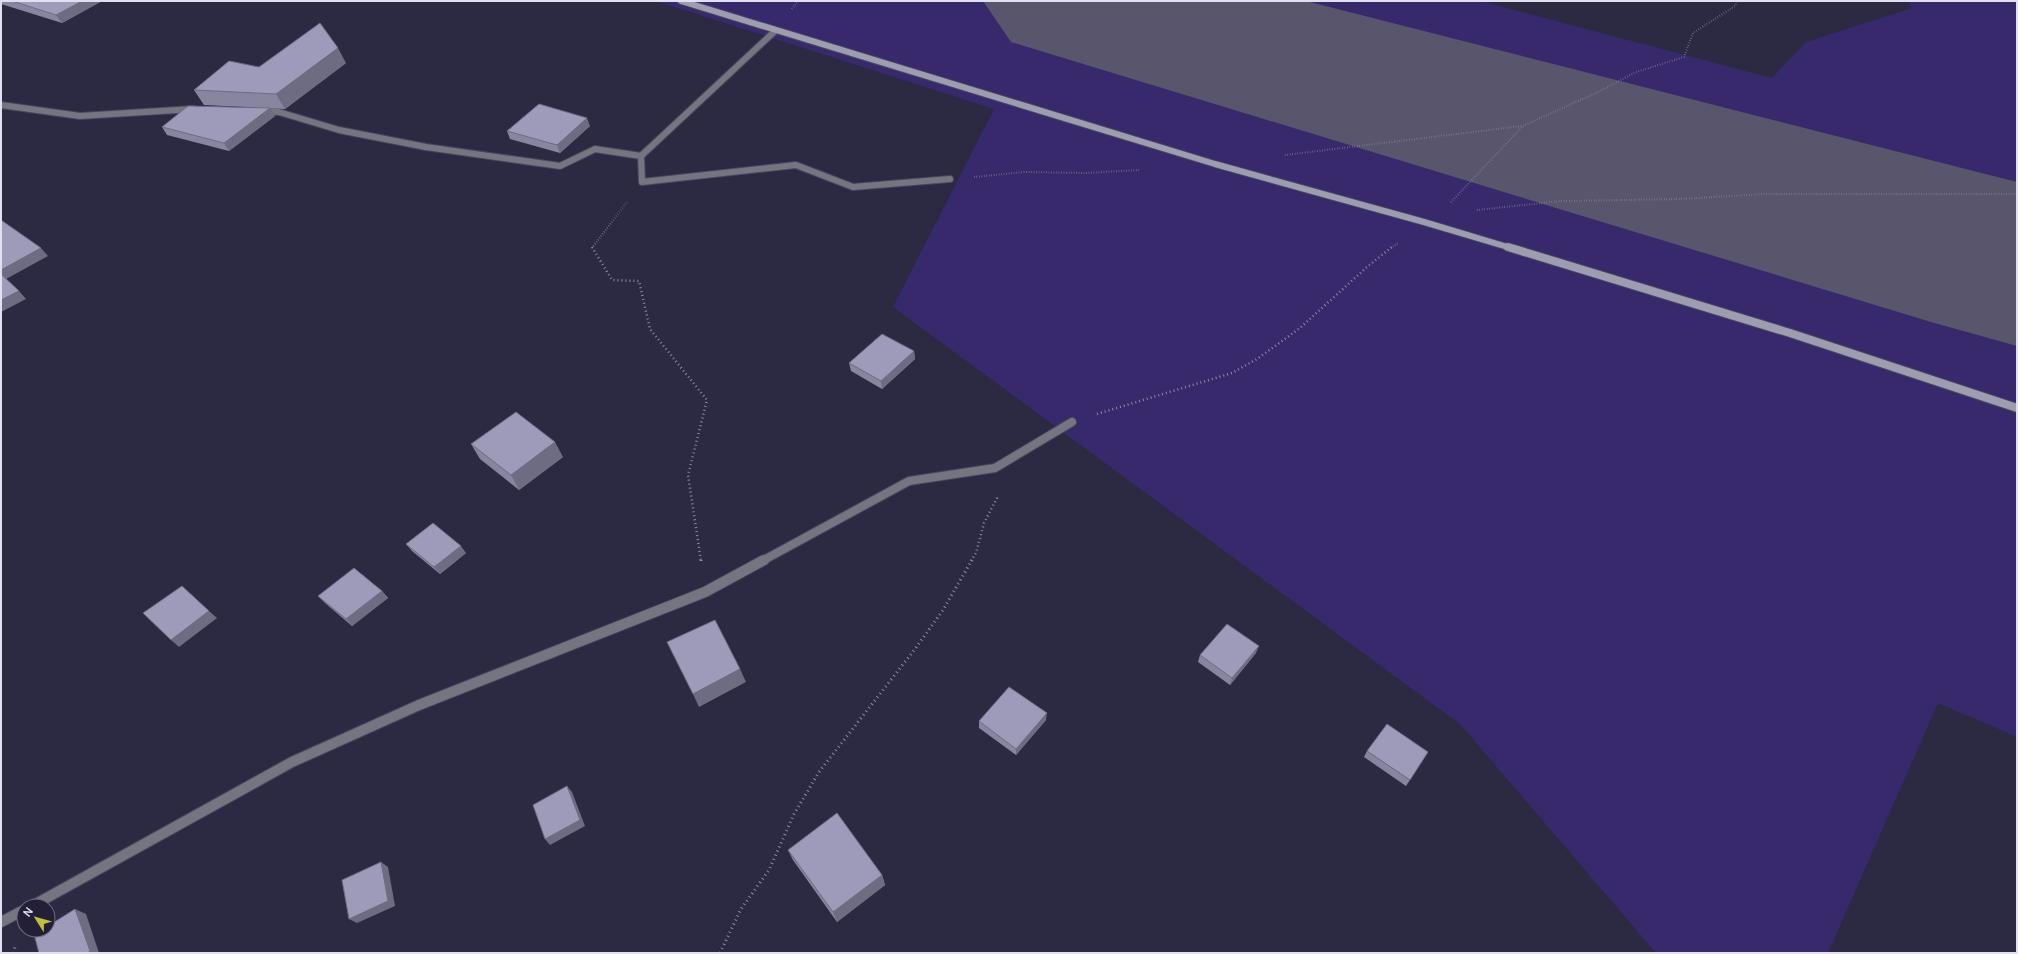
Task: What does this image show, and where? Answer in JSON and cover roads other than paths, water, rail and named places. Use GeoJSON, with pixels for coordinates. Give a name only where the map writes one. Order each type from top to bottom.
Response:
{"type":"FeatureCollection","features":[{"type":"Feature","properties":{"kind":"main road"},"geometry":{"type":"LineString","coordinates":[[681,1],[775,32],[1215,164],[1424,222],[1790,333],[2017,408]]}},
{"type":"Feature","properties":{"kind":"street"},"geometry":{"type":"LineString","coordinates":[[775,32],[641,156],[642,182],[796,165],[853,187],[950,179]]}},
{"type":"Feature","properties":{"kind":"street"},"geometry":{"type":"LineString","coordinates":[[1,105],[80,116],[199,109]]}},
{"type":"Feature","properties":{"kind":"street"},"geometry":{"type":"LineString","coordinates":[[255,111],[279,112],[339,130],[426,147],[560,166],[595,149],[641,156]]}},
{"type":"Feature","properties":{"kind":"street"},"geometry":{"type":"LineString","coordinates":[[46,898],[292,762],[419,705],[705,592],[910,481],[995,468],[1072,422]]}},
{"type":"Feature","properties":{"kind":"street"},"geometry":{"type":"LineString","coordinates":[[1,922],[16,914]]}}]}
